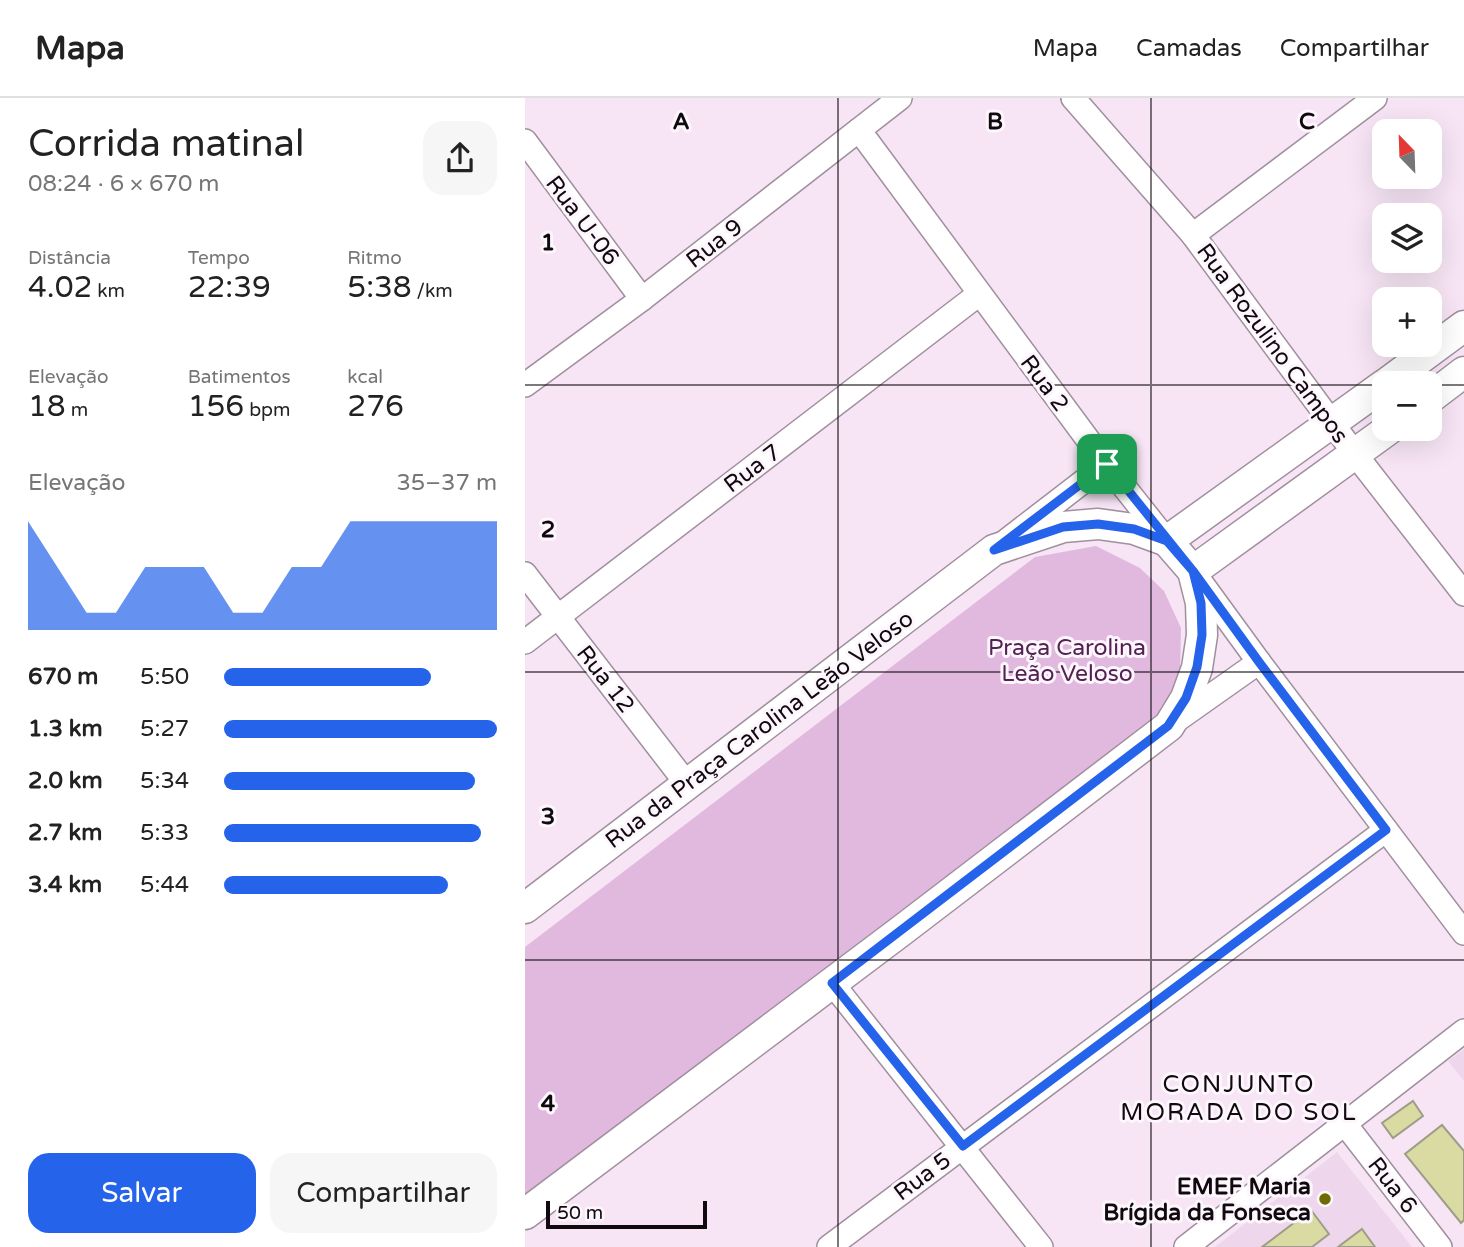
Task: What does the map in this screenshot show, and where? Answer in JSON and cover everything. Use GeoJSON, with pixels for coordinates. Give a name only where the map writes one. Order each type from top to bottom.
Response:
{"type":"FeatureCollection","features":[{"type":"Feature","properties":{"kind":"street","name":"Rua 9"},"geometry":{"type":"LineString","coordinates":[[525,385],[642,299],[900,98]]}},
{"type":"Feature","properties":{"kind":"street","name":"Rua Rozulino Campos"},"geometry":{"type":"LineString","coordinates":[[1073,98],[1193,235],[1332,424],[1464,594]]}},
{"type":"Feature","properties":{"kind":"street"},"geometry":{"type":"LineString","coordinates":[[1193,235],[1375,98]]}},
{"type":"Feature","properties":{"kind":"street","name":"Rua 2"},"geometry":{"type":"LineString","coordinates":[[859,130],[1107,464],[1193,571],[1464,933]]}},
{"type":"Feature","properties":{"kind":"street","name":"Rua U-06"},"geometry":{"type":"LineString","coordinates":[[525,141],[642,299]]}},
{"type":"Feature","properties":{"kind":"street","name":"Rua 7"},"geometry":{"type":"LineString","coordinates":[[525,642],[979,294]]}},
{"type":"Feature","properties":{"kind":"street"},"geometry":{"type":"LineString","coordinates":[[1403,371],[1464,326]]}},
{"type":"Feature","properties":{"kind":"street"},"geometry":{"type":"LineString","coordinates":[[1442,389],[1464,372]]}},
{"type":"Feature","properties":{"kind":"street"},"geometry":{"type":"LineString","coordinates":[[1167,541],[1372,394]]}},
{"type":"Feature","properties":{"kind":"street"},"geometry":{"type":"LineString","coordinates":[[1168,726],[1197,667],[1202,635],[1201,603],[1193,571],[1373,441]]}},
{"type":"Feature","properties":{"kind":"street","name":"Rua da Praça Carolina Leão Veloso"},"geometry":{"type":"LineString","coordinates":[[525,908],[1107,464]]}},
{"type":"Feature","properties":{"kind":"street","name":"Rua da Praça Carolina Leão Veloso"},"geometry":{"type":"LineString","coordinates":[[994,550],[1063,527],[1098,524],[1134,529],[1167,541]]}},
{"type":"Feature","properties":{"kind":"street","name":"Rua 12"},"geometry":{"type":"LineString","coordinates":[[525,574],[687,784]]}},
{"type":"Feature","properties":{"kind":"street"},"geometry":{"type":"LineString","coordinates":[[525,1214],[1168,726],[1259,662]]}},
{"type":"Feature","properties":{"kind":"street","name":"Rua 5"},"geometry":{"type":"LineString","coordinates":[[829,1247],[1386,830]]}},
{"type":"Feature","properties":{"kind":"street"},"geometry":{"type":"LineString","coordinates":[[832,983],[1041,1247]]}},
{"type":"Feature","properties":{"kind":"street"},"geometry":{"type":"LineString","coordinates":[[1186,1247],[1464,1031]]}},
{"type":"Feature","properties":{"kind":"street","name":"Rua 6"},"geometry":{"type":"LineString","coordinates":[[1345,1124],[1440,1247]]}},
{"type":"Feature","properties":{"kind":"shaded area"},"geometry":{"type":"Polygon","coordinates":[[[1464,1049],[1464,1081],[1448,1061],[1464,1049]]]}},
{"type":"Feature","properties":{"kind":"shaded area","name":"EMEF Maria Brígida da Fonseca"},"geometry":{"type":"Polygon","coordinates":[[[1337,1152],[1412,1247],[1215,1247],[1337,1152]]]}},
{"type":"Feature","properties":{"kind":"green space","name":"Praça Carolina Leão Veloso"},"geometry":{"type":"Polygon","coordinates":[[[1096,546],[1140,568],[1164,591],[1181,628],[1180,677],[1164,716],[525,1199],[525,947],[1035,557],[1096,546]]]}},
{"type":"Feature","properties":{"kind":"building"},"geometry":{"type":"Polygon","coordinates":[[[1413,1101],[1423,1116],[1393,1138],[1382,1123],[1413,1101]]]}},
{"type":"Feature","properties":{"kind":"building"},"geometry":{"type":"Polygon","coordinates":[[[1442,1125],[1464,1151],[1464,1220],[1461,1223],[1405,1154],[1442,1125]]]}},
{"type":"Feature","properties":{"kind":"building"},"geometry":{"type":"Polygon","coordinates":[[[1311,1210],[1329,1234],[1312,1247],[1262,1247],[1311,1210]]]}},
{"type":"Feature","properties":{"kind":"building"},"geometry":{"type":"Polygon","coordinates":[[[1362,1229],[1375,1247],[1338,1247],[1362,1229]]]}},
{"type":"Feature","properties":{"kind":"place","name":"EMEF Maria Brígida da Fonseca"},"geometry":{"type":"Point","coordinates":[1325,1199]}},
{"type":"Feature","properties":{"kind":"district","name":"CONJUNTO MORADA DO SOL"},"geometry":{"type":"Point","coordinates":[1239,1098]}},
{"type":"Feature","properties":{"kind":"route"},"geometry":{"type":"LineString","coordinates":[[1107,464],[994,550],[1063,527],[1098,524],[1134,529],[1167,541],[1193,571],[1201,603],[1202,635],[1197,667],[1186,698],[1168,726],[832,983],[963,1146],[1386,830],[1193,571],[1107,464]]}}]}
